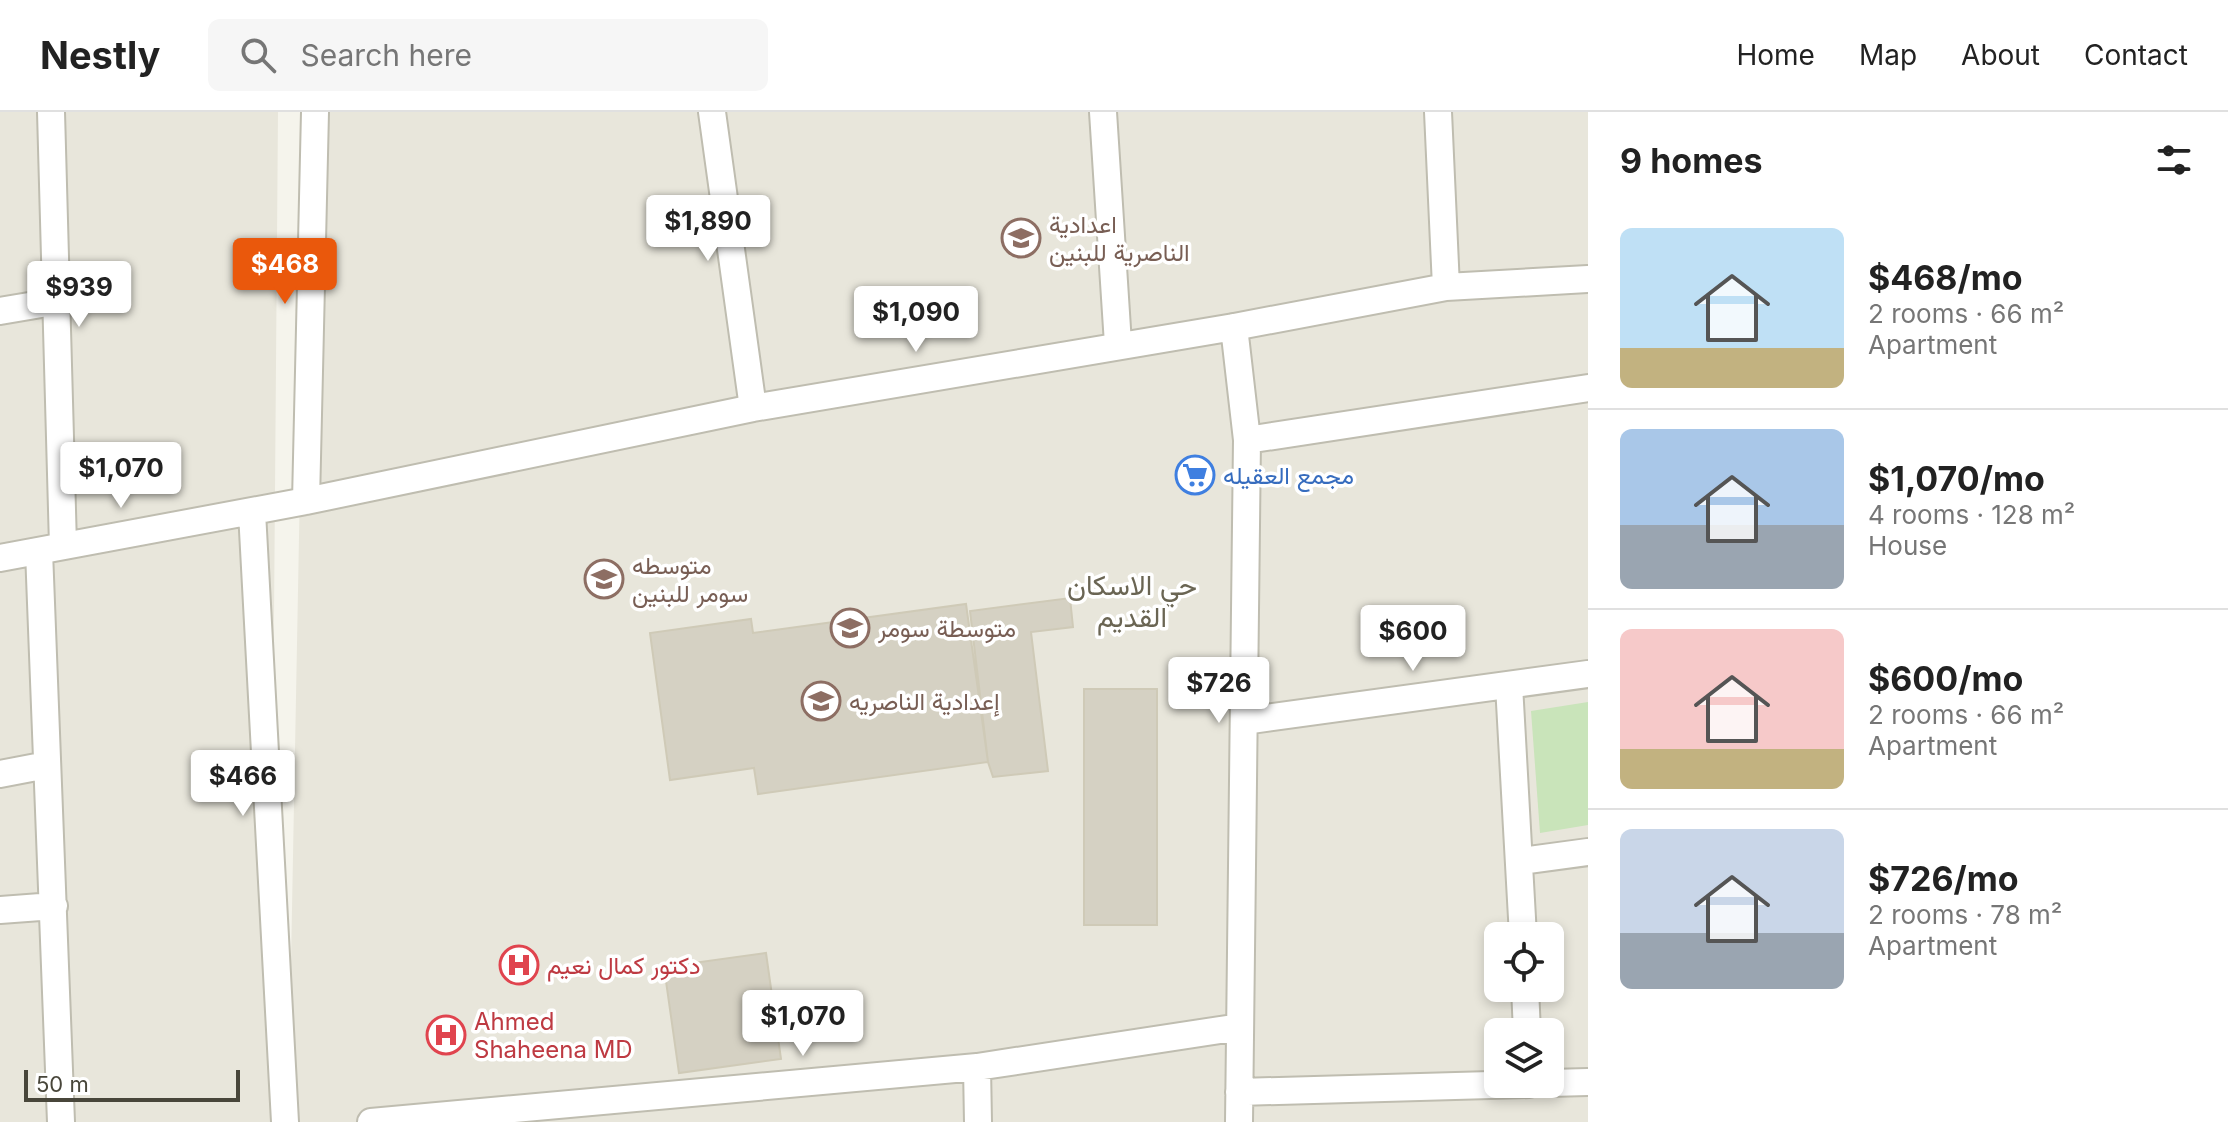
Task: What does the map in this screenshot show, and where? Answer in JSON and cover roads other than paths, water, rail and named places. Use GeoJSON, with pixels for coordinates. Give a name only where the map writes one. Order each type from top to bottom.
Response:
{"type":"FeatureCollection","features":[{"type":"Feature","properties":{"kind":"street"},"geometry":{"type":"LineString","coordinates":[[51,112],[53,302],[47,765],[61,1122]]}},
{"type":"Feature","properties":{"kind":"street"},"geometry":{"type":"LineString","coordinates":[[306,501],[315,112]]}},
{"type":"Feature","properties":{"kind":"street"},"geometry":{"type":"LineString","coordinates":[[712,112],[753,408]]}},
{"type":"Feature","properties":{"kind":"street"},"geometry":{"type":"LineString","coordinates":[[1103,112],[1118,344]]}},
{"type":"Feature","properties":{"kind":"street"},"geometry":{"type":"LineString","coordinates":[[1438,112],[1446,287]]}},
{"type":"Feature","properties":{"kind":"street"},"geometry":{"type":"LineString","coordinates":[[0,558],[252,512],[753,408],[1118,344],[1234,327],[1446,287],[1588,279]]}},
{"type":"Feature","properties":{"kind":"street"},"geometry":{"type":"LineString","coordinates":[[0,311],[53,302]]}},
{"type":"Feature","properties":{"kind":"street"},"geometry":{"type":"LineString","coordinates":[[1234,327],[1247,440],[1239,1122]]}},
{"type":"Feature","properties":{"kind":"street"},"geometry":{"type":"LineString","coordinates":[[1247,440],[1588,388]]}},
{"type":"Feature","properties":{"kind":"street"},"geometry":{"type":"LineString","coordinates":[[252,512],[285,1122]]}},
{"type":"Feature","properties":{"kind":"street"},"geometry":{"type":"LineString","coordinates":[[1244,721],[1588,674]]}},
{"type":"Feature","properties":{"kind":"street"},"geometry":{"type":"LineString","coordinates":[[1509,685],[1523,922]]}},
{"type":"Feature","properties":{"kind":"street"},"geometry":{"type":"LineString","coordinates":[[0,774],[47,765]]}},
{"type":"Feature","properties":{"kind":"street"},"geometry":{"type":"LineString","coordinates":[[1521,861],[1588,852]]}},
{"type":"Feature","properties":{"kind":"street"},"geometry":{"type":"LineString","coordinates":[[0,910],[54,906]]}},
{"type":"Feature","properties":{"kind":"street"},"geometry":{"type":"LineString","coordinates":[[371,1122],[506,1116],[977,1067],[1240,1027]]}},
{"type":"Feature","properties":{"kind":"street"},"geometry":{"type":"LineString","coordinates":[[977,1067],[978,1122]]}},
{"type":"Feature","properties":{"kind":"street"},"geometry":{"type":"LineString","coordinates":[[1564,1083],[1588,1082]]}},
{"type":"Feature","properties":{"kind":"street"},"geometry":{"type":"LineString","coordinates":[[1239,1092],[1484,1085]]}},
{"type":"Feature","properties":{"kind":"place","name":"اعدادية الناصرية للبنين"},"geometry":{"type":"Point","coordinates":[1021,238]}},
{"type":"Feature","properties":{"kind":"place","name":"مجمع العقيله"},"geometry":{"type":"Point","coordinates":[1195,475]}},
{"type":"Feature","properties":{"kind":"place","name":"متوسطه سومر للبنين"},"geometry":{"type":"Point","coordinates":[604,579]}},
{"type":"Feature","properties":{"kind":"place","name":"متوسطة سومر"},"geometry":{"type":"Point","coordinates":[850,628]}},
{"type":"Feature","properties":{"kind":"place","name":"إعدادية الناصريه"},"geometry":{"type":"Point","coordinates":[821,701]}},
{"type":"Feature","properties":{"kind":"place","name":"دكتور كمال نعيم"},"geometry":{"type":"Point","coordinates":[519,965]}},
{"type":"Feature","properties":{"kind":"place","name":"Ahmed Shaheena MD"},"geometry":{"type":"Point","coordinates":[446,1035]}},
{"type":"Feature","properties":{"kind":"district","name":"حي الاسكان القديم"},"geometry":{"type":"Point","coordinates":[1132,601]}}]}
